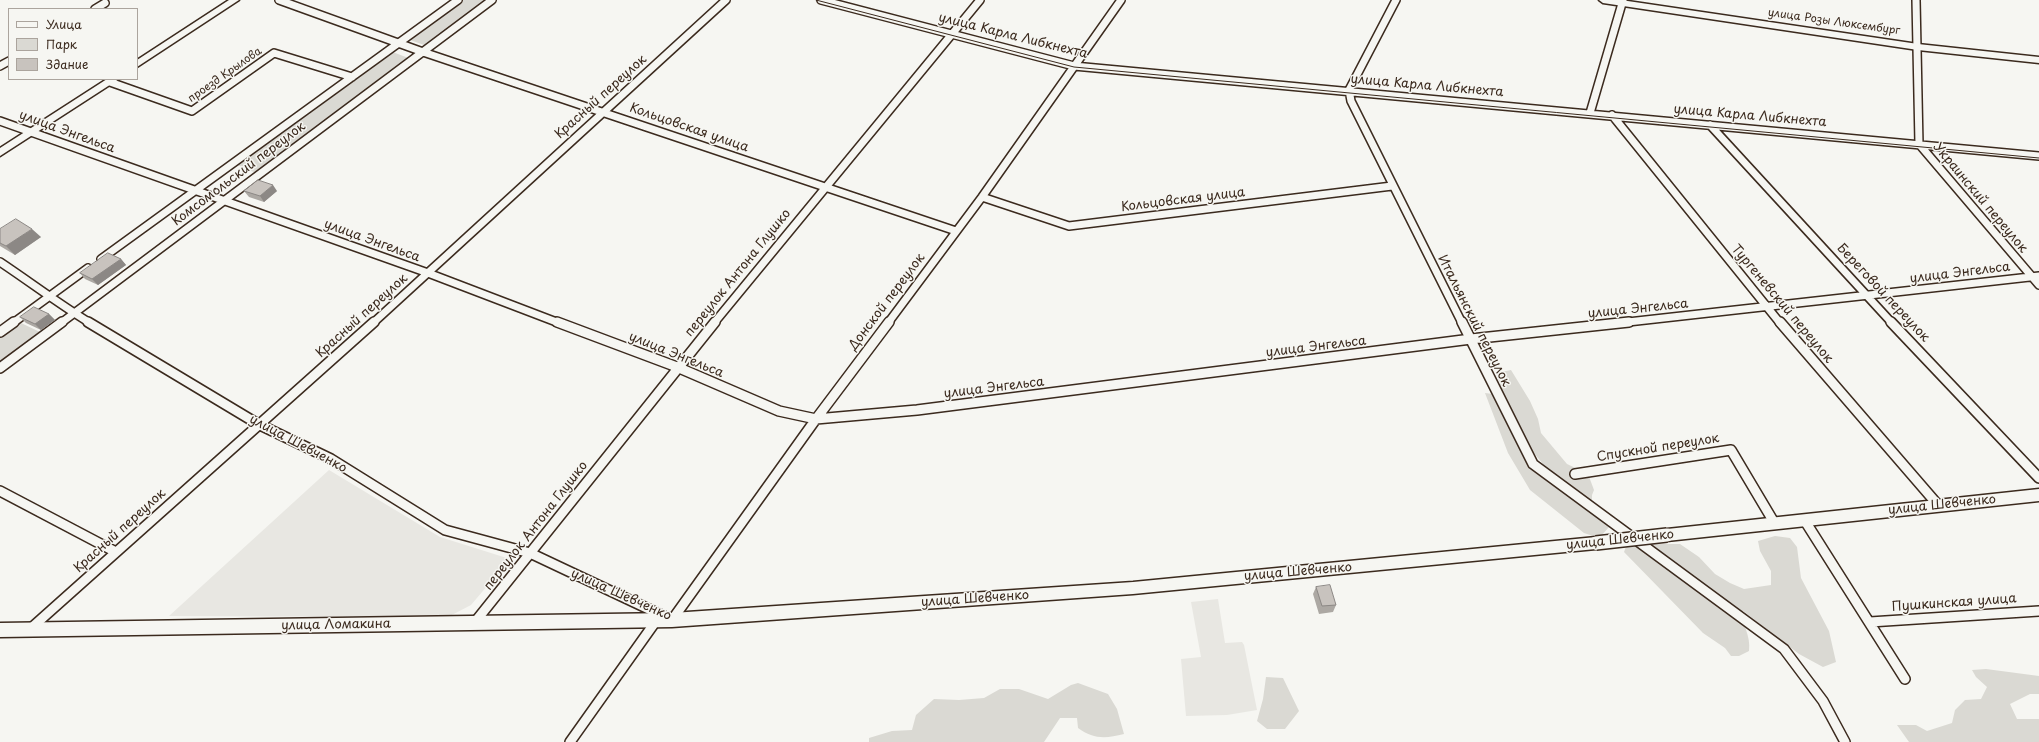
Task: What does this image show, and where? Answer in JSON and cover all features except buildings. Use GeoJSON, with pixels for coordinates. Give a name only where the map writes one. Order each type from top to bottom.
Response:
{"type":"FeatureCollection","features":[{"type":"Feature","properties":{"kind":"street"},"geometry":{"type":"LineString","coordinates":[[138,63],[236,0]]}},
{"type":"Feature","properties":{"kind":"street","name":"Кольцовская улица"},"geometry":{"type":"LineString","coordinates":[[278,0],[399,42],[423,52],[956,231]]}},
{"type":"Feature","properties":{"kind":"street","name":"Комсомольский переулок"},"geometry":{"type":"LineString","coordinates":[[0,332],[458,0]]}},
{"type":"Feature","properties":{"kind":"street","name":"Комсомольский переулок"},"geometry":{"type":"LineString","coordinates":[[0,368],[492,0]]}},
{"type":"Feature","properties":{"kind":"street","name":"Красный переулок"},"geometry":{"type":"LineString","coordinates":[[28,630],[114,551],[428,274],[602,112],[726,0]]}},
{"type":"Feature","properties":{"kind":"street","name":"улица Карла Либкнехта"},"geometry":{"type":"LineString","coordinates":[[821,0],[1074,66],[1349,90],[2039,156]]}},
{"type":"Feature","properties":{"kind":"street","name":"переулок Антона Глушко"},"geometry":{"type":"LineString","coordinates":[[475,622],[677,367],[980,0]]}},
{"type":"Feature","properties":{"kind":"street","name":"Донской переулок"},"geometry":{"type":"LineString","coordinates":[[672,620],[816,419],[982,197],[1121,0]]}},
{"type":"Feature","properties":{"kind":"street"},"geometry":{"type":"LineString","coordinates":[[1349,90],[1396,0]]}},
{"type":"Feature","properties":{"kind":"street","name":"улица Розы Люксембург"},"geometry":{"type":"LineString","coordinates":[[1603,0],[1623,1],[1918,46],[2039,60]]}},
{"type":"Feature","properties":{"kind":"street","name":"Украинский переулок"},"geometry":{"type":"LineString","coordinates":[[1916,0],[1918,46],[1918,144],[2039,286]]}},
{"type":"Feature","properties":{"kind":"street"},"geometry":{"type":"LineString","coordinates":[[1590,113],[1623,1]]}},
{"type":"Feature","properties":{"kind":"street"},"geometry":{"type":"LineString","coordinates":[[97,8],[105,3]]}},
{"type":"Feature","properties":{"kind":"street","name":"проезд Крылова"},"geometry":{"type":"LineString","coordinates":[[112,80],[192,112],[274,53],[352,77]]}},
{"type":"Feature","properties":{"kind":"street"},"geometry":{"type":"LineString","coordinates":[[0,153],[112,80]]}},
{"type":"Feature","properties":{"kind":"street","name":"Итальянский переулок"},"geometry":{"type":"LineString","coordinates":[[1349,90],[1351,101],[1392,186],[1471,339],[1533,464],[1703,588],[1784,650],[1823,701],[1845,742]]}},
{"type":"Feature","properties":{"kind":"street","name":"Тургеневский переулок"},"geometry":{"type":"LineString","coordinates":[[1612,115],[1767,307],[1938,505]]}},
{"type":"Feature","properties":{"kind":"street","name":"улица Энгельса"},"geometry":{"type":"LineString","coordinates":[[0,121],[428,274],[677,367],[779,411],[816,419],[917,410],[1471,339],[2039,276]]}},
{"type":"Feature","properties":{"kind":"street","name":"Береговой переулок"},"geometry":{"type":"LineString","coordinates":[[1710,125],[1867,296],[2039,478]]}},
{"type":"Feature","properties":{"kind":"street","name":"Кольцовская улица"},"geometry":{"type":"LineString","coordinates":[[982,197],[1069,226],[1392,186]]}},
{"type":"Feature","properties":{"kind":"street","name":"улица Шевченко"},"geometry":{"type":"LineString","coordinates":[[0,262],[74,313],[258,424],[331,459],[445,530],[530,553],[672,620],[1133,588],[1596,543],[1805,521],[1938,505],[2038,496]]}},
{"type":"Feature","properties":{"kind":"street","name":"Спускной переулок"},"geometry":{"type":"LineString","coordinates":[[1575,474],[1731,450],[1775,524]]}},
{"type":"Feature","properties":{"kind":"street"},"geometry":{"type":"LineString","coordinates":[[0,490],[114,551]]}},
{"type":"Feature","properties":{"kind":"street"},"geometry":{"type":"LineString","coordinates":[[1805,521],[1905,679]]}},
{"type":"Feature","properties":{"kind":"street","name":"Пушкинская улица"},"geometry":{"type":"LineString","coordinates":[[1870,622],[2039,611]]}},
{"type":"Feature","properties":{"kind":"street","name":"улица Ломакина"},"geometry":{"type":"LineString","coordinates":[[0,630],[672,620]]}},
{"type":"Feature","properties":{"kind":"street"},"geometry":{"type":"LineString","coordinates":[[570,742],[656,621]]}},
{"type":"Feature","properties":{"kind":"shaded area"},"geometry":{"type":"Polygon","coordinates":[[[329,470],[440,537],[510,559],[471,605],[448,617],[169,616],[329,470]]]}},
{"type":"Feature","properties":{"kind":"shaded area"},"geometry":{"type":"Polygon","coordinates":[[[1218,599],[1225,643],[1242,642],[1244,645],[1257,710],[1227,715],[1186,716],[1181,659],[1201,657],[1191,602],[1218,599]]]}},
{"type":"Feature","properties":{"kind":"green space"},"geometry":{"type":"Polygon","coordinates":[[[460,0],[489,0],[427,46],[407,39],[460,0]]]}},
{"type":"Feature","properties":{"kind":"green space"},"geometry":{"type":"Polygon","coordinates":[[[390,51],[411,59],[256,173],[235,164],[390,51]]]}},
{"type":"Feature","properties":{"kind":"green space"},"geometry":{"type":"Polygon","coordinates":[[[19,322],[42,333],[0,364],[0,335],[19,322]]]}},
{"type":"Feature","properties":{"kind":"green space"},"geometry":{"type":"Polygon","coordinates":[[[1511,370],[1530,401],[1538,419],[1541,433],[1567,464],[1588,474],[1594,490],[1592,495],[1592,503],[1602,511],[1609,527],[1602,535],[1593,536],[1584,533],[1530,490],[1508,453],[1485,393],[1493,394],[1532,459],[1548,470],[1533,452],[1504,399],[1498,378],[1501,372],[1511,370]]]}},
{"type":"Feature","properties":{"kind":"green space"},"geometry":{"type":"Polygon","coordinates":[[[1775,536],[1790,538],[1797,547],[1801,578],[1829,631],[1836,662],[1823,667],[1799,654],[1743,611],[1749,640],[1749,651],[1739,656],[1731,656],[1725,648],[1703,633],[1624,552],[1627,544],[1680,544],[1699,557],[1715,574],[1744,589],[1771,585],[1771,571],[1760,551],[1758,541],[1775,536]]]}},
{"type":"Feature","properties":{"kind":"green space"},"geometry":{"type":"Polygon","coordinates":[[[1986,669],[2039,676],[2039,694],[2030,694],[2010,704],[2017,719],[2039,719],[2039,742],[1909,742],[1897,725],[1916,725],[1927,731],[1952,723],[1955,710],[1965,700],[1981,699],[1987,687],[1976,677],[1972,670],[1986,669]]]}},
{"type":"Feature","properties":{"kind":"green space"},"geometry":{"type":"Polygon","coordinates":[[[1266,677],[1283,678],[1299,711],[1285,729],[1267,729],[1257,721],[1263,699],[1266,677]]]}},
{"type":"Feature","properties":{"kind":"green space"},"geometry":{"type":"Polygon","coordinates":[[[1078,683],[1108,694],[1117,709],[1124,734],[1111,737],[1094,736],[1078,728],[1077,718],[1060,718],[1044,742],[869,742],[869,738],[892,731],[912,730],[916,715],[934,699],[959,700],[984,698],[1000,689],[1019,689],[1048,699],[1071,685],[1078,683]]]}},
{"type":"Feature","properties":{"kind":"tram line"},"geometry":{"type":"LineString","coordinates":[[816,0],[1074,67],[2039,158]]}}]}
